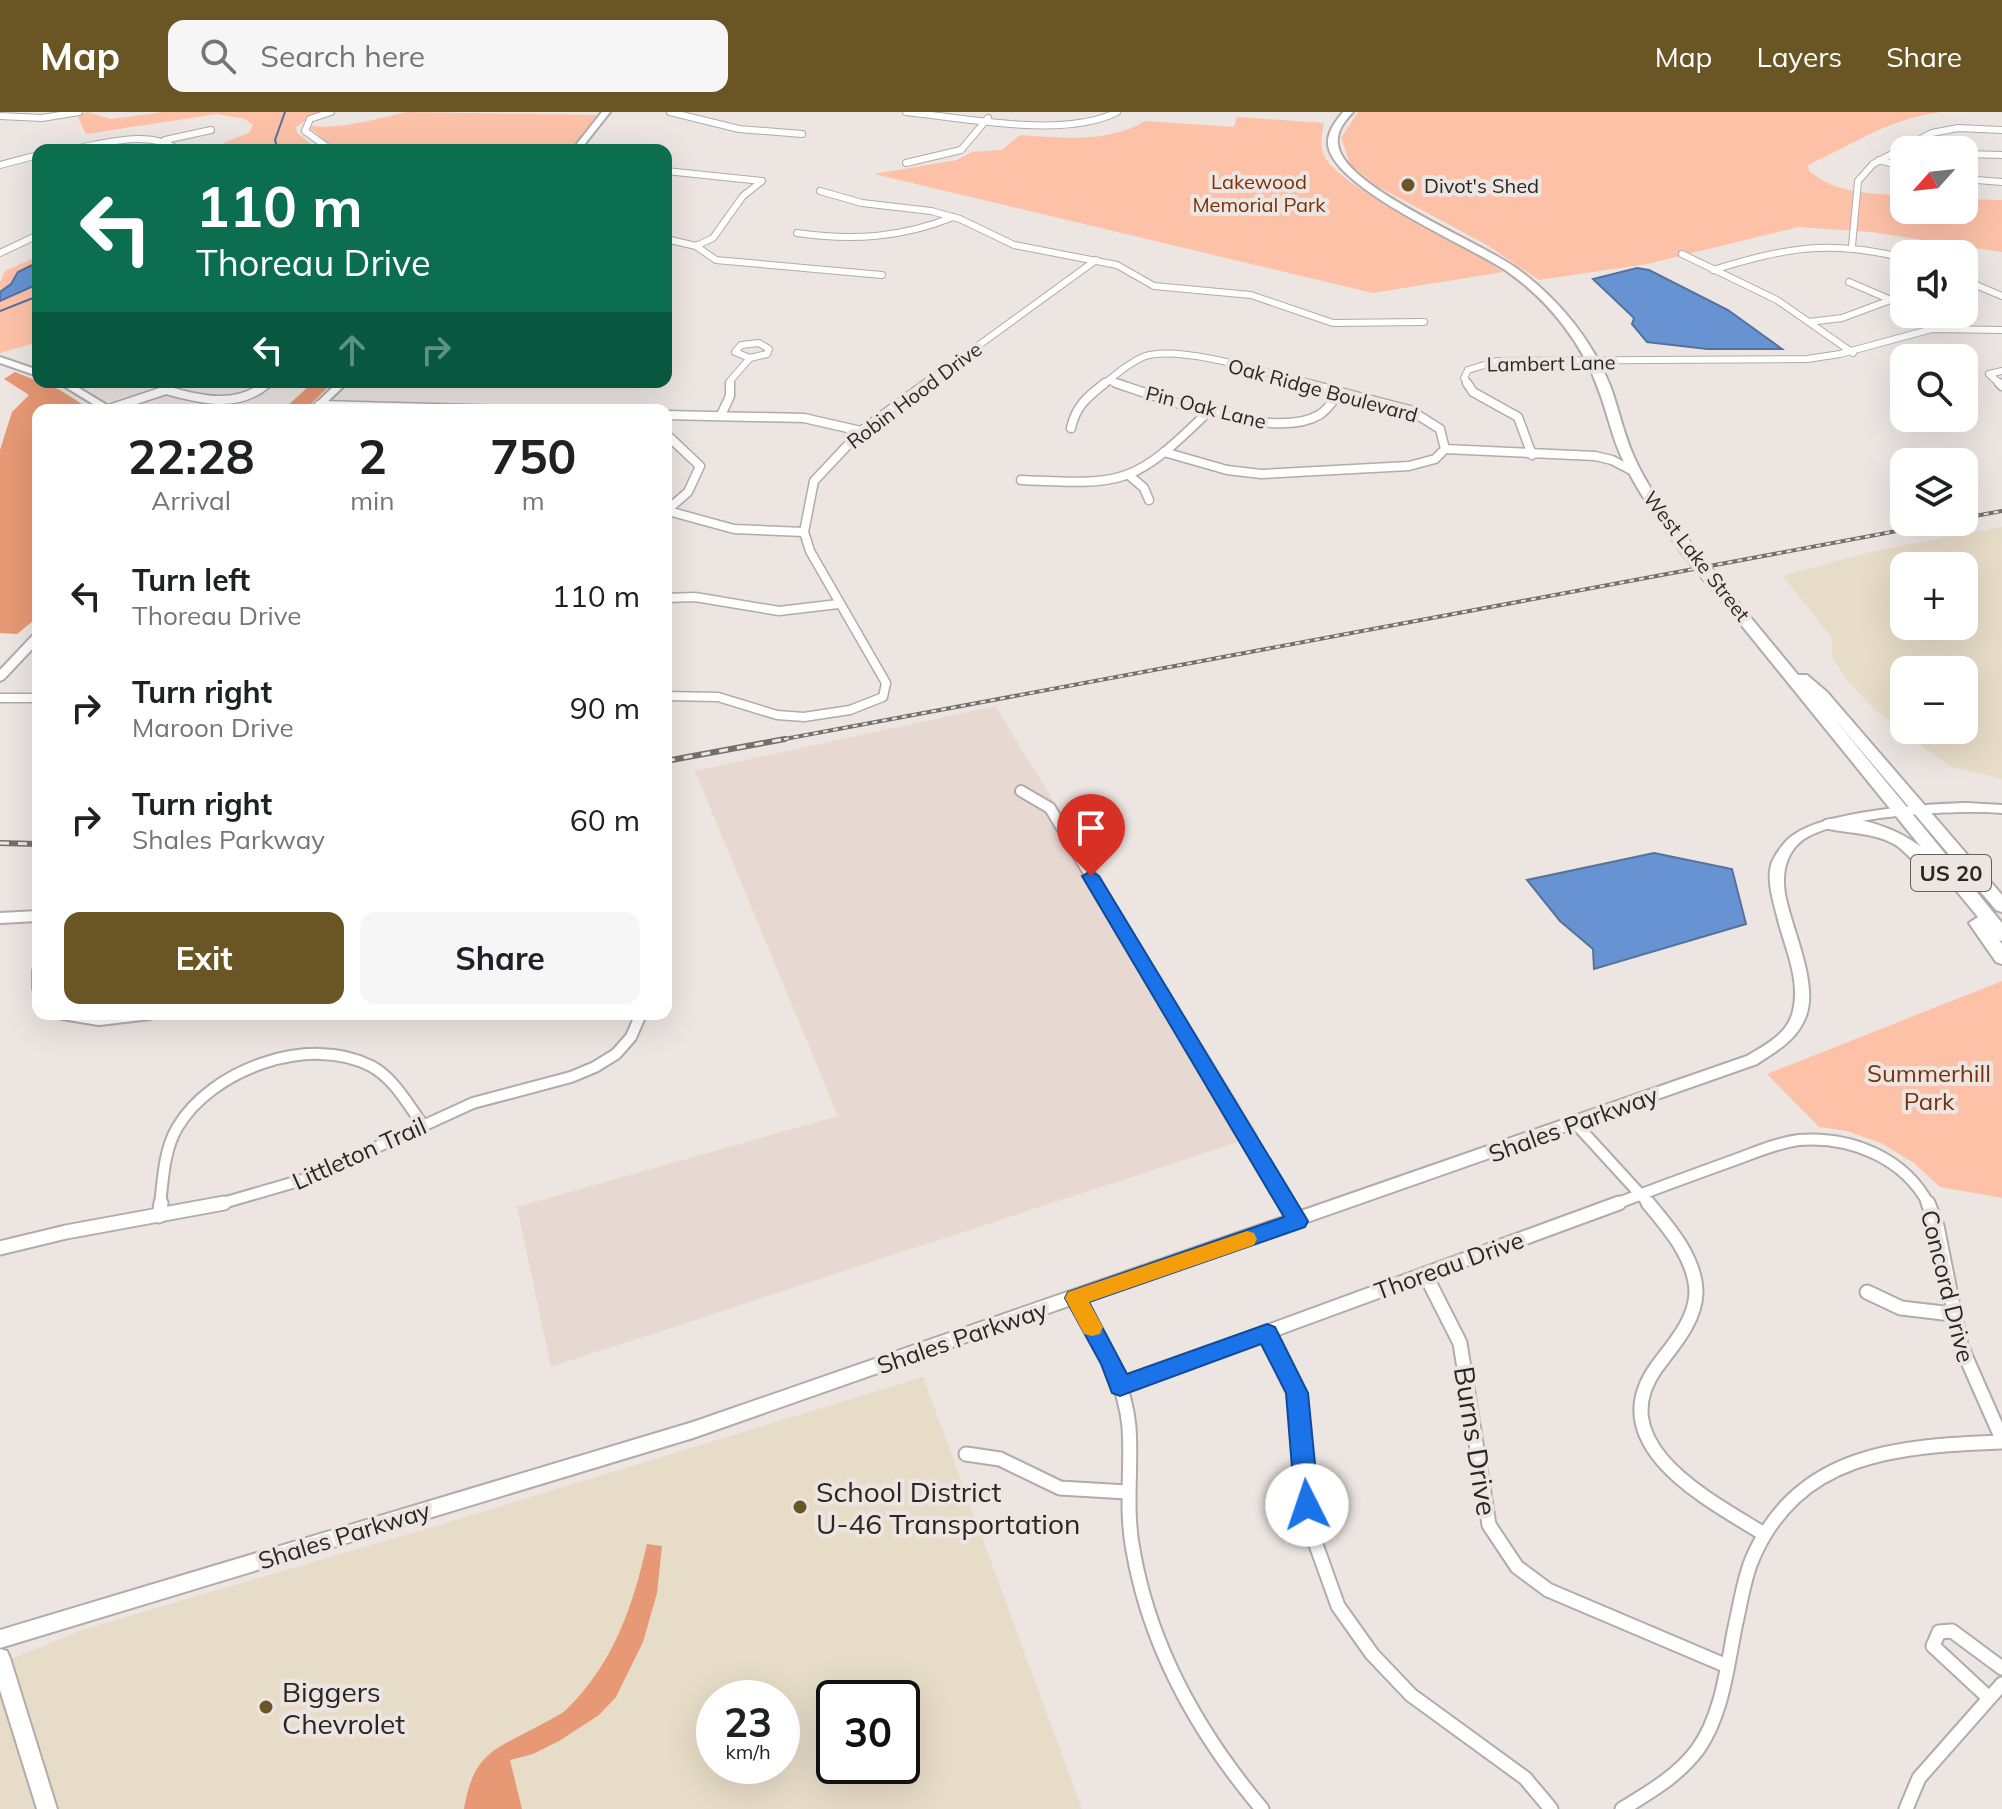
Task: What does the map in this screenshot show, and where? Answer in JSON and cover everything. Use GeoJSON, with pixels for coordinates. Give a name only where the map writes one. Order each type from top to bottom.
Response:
{"type":"FeatureCollection","features":[{"type":"Feature","properties":{"kind":"highway","name":"West Lake Street"},"geometry":{"type":"LineString","coordinates":[[1348,112],[1333,136],[1334,150],[1343,167],[1371,190],[1465,239],[1530,283],[1576,336],[1593,361],[1624,448],[1650,499],[1899,811]]}},
{"type":"Feature","properties":{"kind":"highway","name":"West Lake Street"},"geometry":{"type":"LineString","coordinates":[[1776,655],[1822,695],[1921,810]]}},
{"type":"Feature","properties":{"kind":"highway","name":"US 20"},"geometry":{"type":"LineString","coordinates":[[1921,810],[2002,906]]}},
{"type":"Feature","properties":{"kind":"highway","name":"US 20"},"geometry":{"type":"LineString","coordinates":[[1899,811],[2002,935]]}},
{"type":"Feature","properties":{"kind":"highway"},"geometry":{"type":"LineString","coordinates":[[1831,824],[1883,831],[1904,841],[1935,871],[1983,929],[2002,958]]}},
{"type":"Feature","properties":{"kind":"street"},"geometry":{"type":"LineString","coordinates":[[0,116],[34,118],[79,112]]}},
{"type":"Feature","properties":{"kind":"street"},"geometry":{"type":"LineString","coordinates":[[323,144],[305,131],[310,119],[331,112]]}},
{"type":"Feature","properties":{"kind":"street"},"geometry":{"type":"LineString","coordinates":[[581,144],[606,112]]}},
{"type":"Feature","properties":{"kind":"street"},"geometry":{"type":"LineString","coordinates":[[670,112],[739,129],[802,134]]}},
{"type":"Feature","properties":{"kind":"street"},"geometry":{"type":"LineString","coordinates":[[906,112],[1065,126],[1101,120],[1117,112]]}},
{"type":"Feature","properties":{"kind":"street"},"geometry":{"type":"LineString","coordinates":[[1023,121],[1035,112]]}},
{"type":"Feature","properties":{"kind":"street"},"geometry":{"type":"LineString","coordinates":[[906,163],[961,150],[988,118]]}},
{"type":"Feature","properties":{"kind":"street"},"geometry":{"type":"LineString","coordinates":[[1924,136],[1944,128],[2002,130]]}},
{"type":"Feature","properties":{"kind":"street"},"geometry":{"type":"LineString","coordinates":[[105,144],[165,140],[211,130]]}},
{"type":"Feature","properties":{"kind":"street"},"geometry":{"type":"LineString","coordinates":[[165,140],[170,144]]}},
{"type":"Feature","properties":{"kind":"street"},"geometry":{"type":"LineString","coordinates":[[1852,246],[1858,181],[1863,172],[1890,153]]}},
{"type":"Feature","properties":{"kind":"street"},"geometry":{"type":"LineString","coordinates":[[1978,154],[2002,155]]}},
{"type":"Feature","properties":{"kind":"street"},"geometry":{"type":"LineString","coordinates":[[0,165],[32,157]]}},
{"type":"Feature","properties":{"kind":"street"},"geometry":{"type":"LineString","coordinates":[[1879,160],[1890,163]]}},
{"type":"Feature","properties":{"kind":"street"},"geometry":{"type":"LineString","coordinates":[[672,172],[762,181],[743,196],[713,238],[696,246]]}},
{"type":"Feature","properties":{"kind":"street"},"geometry":{"type":"LineString","coordinates":[[1978,180],[2002,182]]}},
{"type":"Feature","properties":{"kind":"street"},"geometry":{"type":"LineString","coordinates":[[820,191],[862,203],[953,217],[980,226],[1014,245],[1117,265],[1154,286],[1251,295],[1333,323],[1424,322]]}},
{"type":"Feature","properties":{"kind":"street"},"geometry":{"type":"LineString","coordinates":[[797,233],[846,239],[885,238],[919,232],[953,217]]}},
{"type":"Feature","properties":{"kind":"street"},"geometry":{"type":"LineString","coordinates":[[0,253],[32,238]]}},
{"type":"Feature","properties":{"kind":"street"},"geometry":{"type":"LineString","coordinates":[[672,240],[696,246],[716,260],[882,275]]}},
{"type":"Feature","properties":{"kind":"street"},"geometry":{"type":"LineString","coordinates":[[1713,270],[1806,245],[1852,246],[1890,255]]}},
{"type":"Feature","properties":{"kind":"street"},"geometry":{"type":"LineString","coordinates":[[1682,254],[1777,300],[1855,354]]}},
{"type":"Feature","properties":{"kind":"street","name":"Robin Hood Drive"},"geometry":{"type":"LineString","coordinates":[[804,532],[814,481],[861,431],[1096,260]]}},
{"type":"Feature","properties":{"kind":"street"},"geometry":{"type":"LineString","coordinates":[[1849,282],[1890,300]]}},
{"type":"Feature","properties":{"kind":"street"},"geometry":{"type":"LineString","coordinates":[[1978,286],[2002,296]]}},
{"type":"Feature","properties":{"kind":"street"},"geometry":{"type":"LineString","coordinates":[[1809,322],[1842,318],[1890,300]]}},
{"type":"Feature","properties":{"kind":"street","name":"Lambert Lane"},"geometry":{"type":"LineString","coordinates":[[1532,455],[1518,417],[1507,408],[1473,392],[1465,383],[1465,374],[1473,366],[1487,362],[1593,361],[1799,365],[1855,354],[1911,335],[1946,328],[2002,330]]}},
{"type":"Feature","properties":{"kind":"street","name":"Oak Ridge Boulevard"},"geometry":{"type":"LineString","coordinates":[[1071,428],[1074,414],[1083,400],[1130,364],[1145,356],[1169,353],[1205,358],[1410,410],[1440,429],[1445,449]]}},
{"type":"Feature","properties":{"kind":"street"},"geometry":{"type":"LineString","coordinates":[[721,415],[730,396],[730,381],[750,358]]}},
{"type":"Feature","properties":{"kind":"street"},"geometry":{"type":"LineString","coordinates":[[0,360],[32,371]]}},
{"type":"Feature","properties":{"kind":"street"},"geometry":{"type":"LineString","coordinates":[[2002,371],[1989,375],[2002,386]]}},
{"type":"Feature","properties":{"kind":"street","name":"Pin Oak Lane"},"geometry":{"type":"LineString","coordinates":[[1109,381],[1209,411],[1257,422],[1292,424],[1319,415],[1340,392]]}},
{"type":"Feature","properties":{"kind":"street"},"geometry":{"type":"LineString","coordinates":[[72,388],[100,404]]}},
{"type":"Feature","properties":{"kind":"street"},"geometry":{"type":"LineString","coordinates":[[124,404],[166,390],[215,402],[256,394],[263,388]]}},
{"type":"Feature","properties":{"kind":"street"},"geometry":{"type":"LineString","coordinates":[[320,404],[337,388]]}},
{"type":"Feature","properties":{"kind":"street"},"geometry":{"type":"LineString","coordinates":[[1021,480],[1111,481],[1130,476],[1164,452],[1209,411]]}},
{"type":"Feature","properties":{"kind":"street"},"geometry":{"type":"LineString","coordinates":[[672,415],[804,418],[861,431]]}},
{"type":"Feature","properties":{"kind":"street"},"geometry":{"type":"LineString","coordinates":[[672,440],[700,466],[699,475],[692,486],[672,506]]}},
{"type":"Feature","properties":{"kind":"street"},"geometry":{"type":"LineString","coordinates":[[1595,456],[1624,448]]}},
{"type":"Feature","properties":{"kind":"street"},"geometry":{"type":"LineString","coordinates":[[1164,452],[1227,470],[1261,474],[1409,466],[1435,459],[1445,449],[1487,456],[1595,456],[1612,460],[1635,472]]}},
{"type":"Feature","properties":{"kind":"street"},"geometry":{"type":"LineString","coordinates":[[1130,476],[1144,488],[1149,500]]}},
{"type":"Feature","properties":{"kind":"street"},"geometry":{"type":"LineString","coordinates":[[672,513],[696,523],[729,529],[766,534],[804,532],[810,551],[838,604],[886,683],[883,697],[850,710],[804,717],[777,715],[718,697],[672,696]]}},
{"type":"Feature","properties":{"kind":"street"},"geometry":{"type":"LineString","coordinates":[[672,597],[697,595],[771,611],[838,604]]}},
{"type":"Feature","properties":{"kind":"street"},"geometry":{"type":"LineString","coordinates":[[0,677],[32,642]]}},
{"type":"Feature","properties":{"kind":"street"},"geometry":{"type":"LineString","coordinates":[[0,698],[32,698]]}},
{"type":"Feature","properties":{"kind":"street"},"geometry":{"type":"LineString","coordinates":[[1021,791],[1050,808],[1298,1221]]}},
{"type":"Feature","properties":{"kind":"street","name":"Shales Parkway"},"geometry":{"type":"LineString","coordinates":[[0,1639],[693,1430],[1761,1057],[1790,1035],[1801,1014],[1802,988],[1778,890],[1777,868],[1786,847],[1794,840],[1831,824],[1899,811],[2002,809]]}},
{"type":"Feature","properties":{"kind":"street"},"geometry":{"type":"LineString","coordinates":[[0,918],[32,916]]}},
{"type":"Feature","properties":{"kind":"street","name":"Littleton Trail"},"geometry":{"type":"LineString","coordinates":[[0,1248],[87,1228],[159,1216],[301,1181],[349,1162],[476,1102],[570,1077],[599,1065],[628,1043],[638,1020]]}},
{"type":"Feature","properties":{"kind":"street"},"geometry":{"type":"LineString","coordinates":[[159,1216],[171,1141],[188,1111],[229,1079],[268,1063],[318,1055],[370,1065],[394,1086],[423,1125]]}},
{"type":"Feature","properties":{"kind":"street"},"geometry":{"type":"LineString","coordinates":[[1575,1123],[1680,1244],[1688,1257],[1695,1286],[1692,1317],[1642,1394],[1641,1424],[1655,1452],[1672,1473],[1764,1534]]}},
{"type":"Feature","properties":{"kind":"street","name":"Concord Drive"},"geometry":{"type":"LineString","coordinates":[[1778,1144],[1811,1138],[1846,1142],[1883,1158],[1913,1180],[1932,1209],[1952,1314],[1971,1376],[2002,1441]]}},
{"type":"Feature","properties":{"kind":"street","name":"Thoreau Drive"},"geometry":{"type":"LineString","coordinates":[[1120,1386],[1778,1144]]}},
{"type":"Feature","properties":{"kind":"street","name":"Burns Drive"},"geometry":{"type":"LineString","coordinates":[[1425,1274],[1460,1343],[1485,1510],[1495,1538],[1506,1554],[1548,1590],[1727,1666]]}},
{"type":"Feature","properties":{"kind":"street"},"geometry":{"type":"LineString","coordinates":[[1867,1292],[1901,1308],[1952,1314]]}},
{"type":"Feature","properties":{"kind":"street"},"geometry":{"type":"LineString","coordinates":[[1076,1298],[1111,1362],[1127,1409],[1127,1492],[1131,1546],[1151,1625],[1166,1664],[1201,1727],[1262,1809]]}},
{"type":"Feature","properties":{"kind":"street"},"geometry":{"type":"LineString","coordinates":[[1267,1333],[1297,1393],[1310,1528],[1338,1606],[1372,1654],[1411,1695],[1514,1769],[1551,1809]]}},
{"type":"Feature","properties":{"kind":"street"},"geometry":{"type":"LineString","coordinates":[[1622,1809],[1670,1779],[1692,1757],[1714,1720],[1750,1563],[1776,1516],[1806,1486],[1845,1463],[1902,1448],[2002,1441]]}},
{"type":"Feature","properties":{"kind":"street"},"geometry":{"type":"LineString","coordinates":[[966,1454],[1000,1459],[1060,1488],[1127,1492]]}},
{"type":"Feature","properties":{"kind":"street"},"geometry":{"type":"LineString","coordinates":[[1989,1698],[1940,1655],[1933,1646],[1934,1638],[1939,1632],[1952,1631],[2002,1668]]}},
{"type":"Feature","properties":{"kind":"street"},"geometry":{"type":"LineString","coordinates":[[0,1658],[47,1809]]}},
{"type":"Feature","properties":{"kind":"street"},"geometry":{"type":"LineString","coordinates":[[1906,1809],[1919,1778],[2002,1684]]}},
{"type":"Feature","properties":{"kind":"shaded area"},"geometry":{"type":"Polygon","coordinates":[[[15,372],[32,379],[32,388],[55,388],[82,404],[32,404],[32,622],[17,634],[0,633],[0,450],[12,412],[29,395],[4,379],[15,372]]]}},
{"type":"Feature","properties":{"kind":"shaded area"},"geometry":{"type":"Polygon","coordinates":[[[307,388],[327,388],[311,404],[289,404],[307,388]]]}},
{"type":"Feature","properties":{"kind":"shaded area"},"geometry":{"type":"Polygon","coordinates":[[[2002,527],[2002,779],[1949,766],[1920,744],[1978,744],[1978,656],[1890,656],[1890,721],[1848,681],[1833,658],[1831,637],[1783,576],[1870,552],[1954,536],[1978,536],[1978,532],[2002,527]]]}},
{"type":"Feature","properties":{"kind":"shaded area"},"geometry":{"type":"Polygon","coordinates":[[[995,706],[1259,1135],[551,1367],[517,1207],[838,1116],[695,771],[995,706]]]}},
{"type":"Feature","properties":{"kind":"shaded area"},"geometry":{"type":"Polygon","coordinates":[[[923,1377],[1082,1809],[0,1809],[0,1664],[82,1630],[923,1377]]]}},
{"type":"Feature","properties":{"kind":"shaded area"},"geometry":{"type":"Polygon","coordinates":[[[647,1544],[662,1546],[657,1593],[643,1642],[616,1697],[599,1715],[559,1741],[533,1754],[510,1760],[522,1809],[464,1809],[474,1775],[489,1754],[556,1717],[598,1672],[620,1632],[647,1544]]]}},
{"type":"Feature","properties":{"kind":"green space"},"geometry":{"type":"Polygon","coordinates":[[[87,112],[111,119],[163,112],[318,112],[296,127],[297,133],[311,144],[223,143],[249,133],[253,125],[245,119],[217,114],[86,134],[77,115],[87,112]]]}},
{"type":"Feature","properties":{"kind":"green space"},"geometry":{"type":"Polygon","coordinates":[[[407,112],[597,115],[575,144],[329,144],[310,128],[407,112]]]}},
{"type":"Feature","properties":{"kind":"green space"},"geometry":{"type":"Polygon","coordinates":[[[1358,112],[1941,112],[1905,120],[1873,133],[1808,165],[1809,171],[1819,179],[1842,188],[1890,195],[1890,224],[1978,224],[1978,199],[2002,200],[2002,252],[1978,248],[1978,240],[1923,240],[1871,232],[1798,227],[1647,264],[1539,280],[1487,245],[1377,186],[1350,164],[1341,138],[1358,112]]]}},
{"type":"Feature","properties":{"kind":"green space","name":"Lakewood Memorial Park"},"geometry":{"type":"Polygon","coordinates":[[[1237,117],[1324,123],[1323,153],[1332,167],[1375,199],[1503,272],[1373,293],[874,174],[957,160],[972,152],[1002,150],[1020,135],[1067,138],[1100,136],[1145,121],[1234,127],[1237,117]]]}},
{"type":"Feature","properties":{"kind":"green space"},"geometry":{"type":"Polygon","coordinates":[[[32,259],[32,344],[0,353],[0,283],[5,271],[32,259]]]}},
{"type":"Feature","properties":{"kind":"green space","name":"Summerhill Park"},"geometry":{"type":"Polygon","coordinates":[[[2002,981],[2002,1198],[1940,1187],[1914,1163],[1881,1143],[1847,1131],[1819,1127],[1767,1074],[2002,981]]]}},
{"type":"Feature","properties":{"kind":"water"},"geometry":{"type":"Polygon","coordinates":[[[32,265],[32,287],[0,301],[0,292],[11,284],[18,272],[32,265]]]}},
{"type":"Feature","properties":{"kind":"water"},"geometry":{"type":"Polygon","coordinates":[[[1637,268],[1649,270],[1728,310],[1782,349],[1707,349],[1647,342],[1632,324],[1634,318],[1593,279],[1637,268]]]}},
{"type":"Feature","properties":{"kind":"water"},"geometry":{"type":"Polygon","coordinates":[[[1654,853],[1732,869],[1746,924],[1594,969],[1593,949],[1560,921],[1527,880],[1654,853]]]}},
{"type":"Feature","properties":{"kind":"waterway"},"geometry":{"type":"LineString","coordinates":[[276,144],[285,112]]}},
{"type":"Feature","properties":{"kind":"waterway"},"geometry":{"type":"LineString","coordinates":[[0,311],[32,298]]}},
{"type":"Feature","properties":{"kind":"railway"},"geometry":{"type":"LineString","coordinates":[[1978,515],[2002,511]]}},
{"type":"Feature","properties":{"kind":"railway"},"geometry":{"type":"LineString","coordinates":[[774,741],[1890,532]]}},
{"type":"Feature","properties":{"kind":"railway"},"geometry":{"type":"LineString","coordinates":[[672,760],[785,739]]}},
{"type":"Feature","properties":{"kind":"railway"},"geometry":{"type":"LineString","coordinates":[[0,843],[32,844]]}},
{"type":"Feature","properties":{"kind":"slow traffic"},"geometry":{"type":"LineString","coordinates":[[1092,1327],[1076,1298],[1247,1239]]}},
{"type":"Feature","properties":{"kind":"place","name":"Divot's Shed"},"geometry":{"type":"Point","coordinates":[1408,185]}},
{"type":"Feature","properties":{"kind":"place","name":"School District U-46 Transportation"},"geometry":{"type":"Point","coordinates":[800,1507]}},
{"type":"Feature","properties":{"kind":"place","name":"Biggers Chevrolet"},"geometry":{"type":"Point","coordinates":[266,1707]}},
{"type":"Feature","properties":{"kind":"route"},"geometry":{"type":"LineString","coordinates":[[1091,876],[1298,1221],[1076,1298],[1111,1362],[1120,1386],[1267,1333],[1297,1393],[1307,1505]]}}]}
